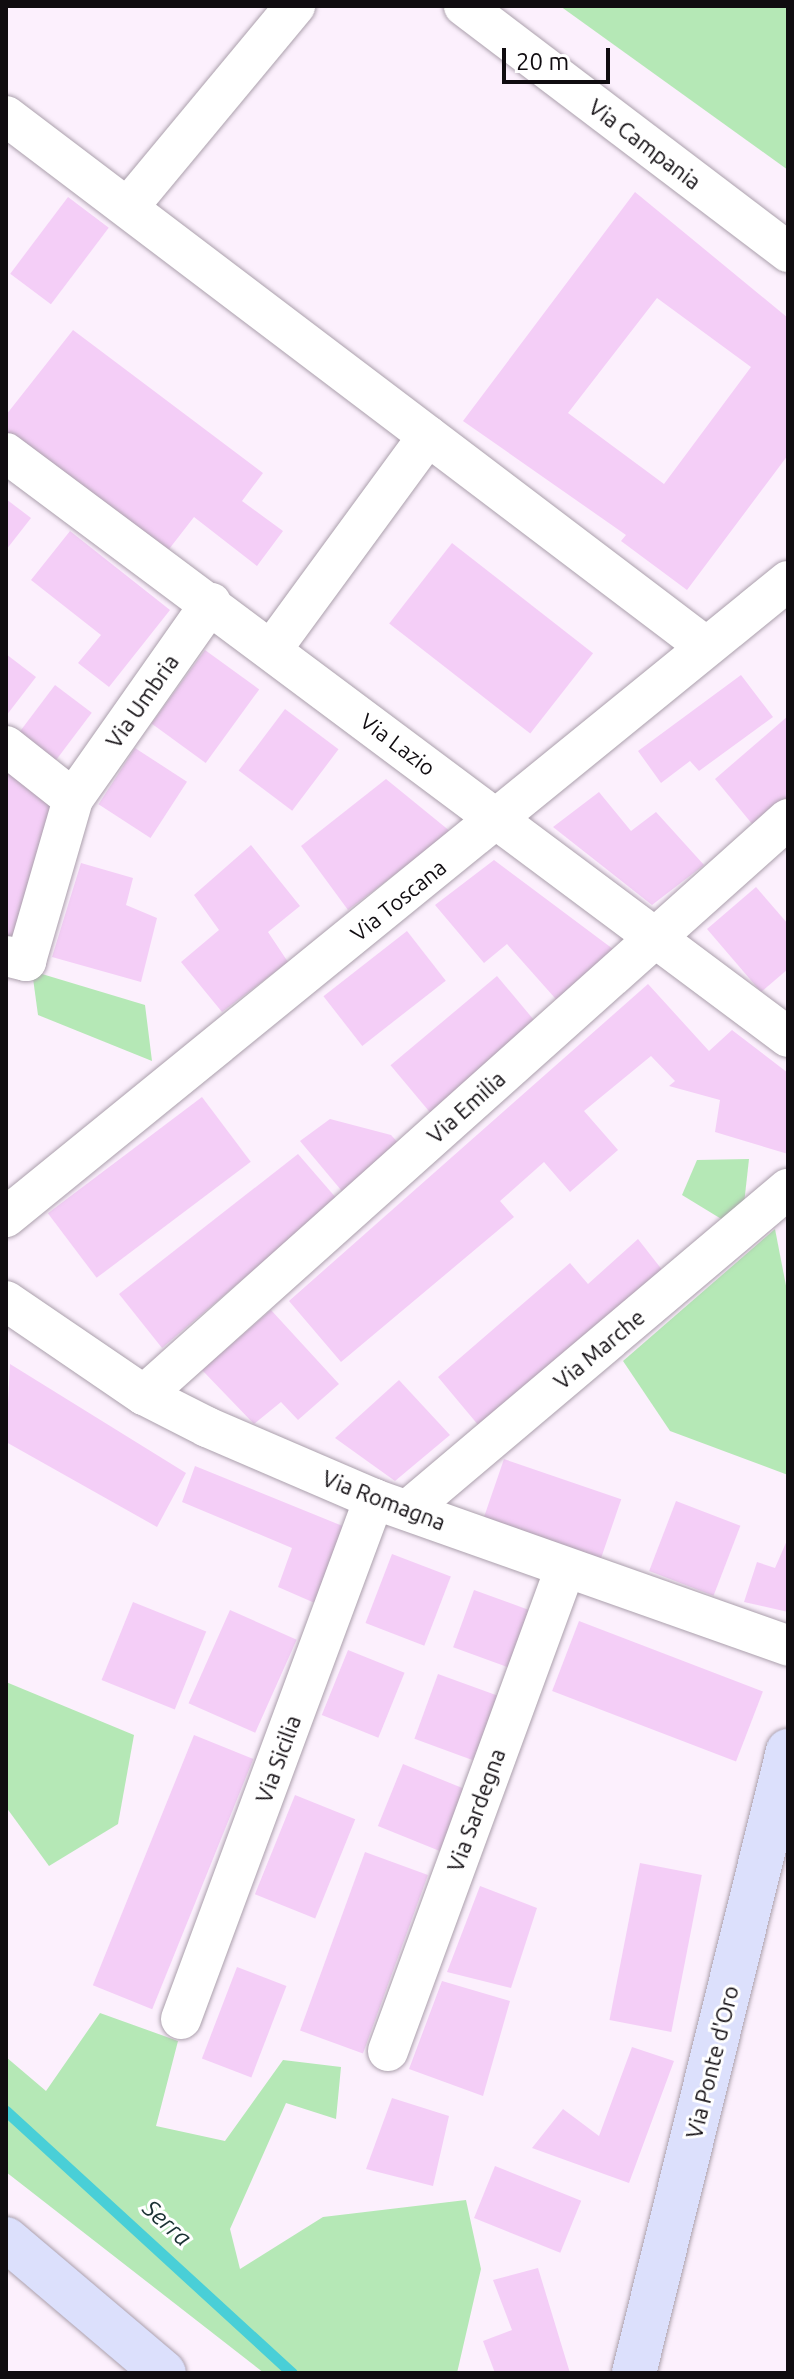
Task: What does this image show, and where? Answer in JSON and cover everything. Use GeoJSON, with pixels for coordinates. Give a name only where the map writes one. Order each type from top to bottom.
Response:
{"type":"FeatureCollection","features":[{"type":"Feature","properties":{"kind":"main road","name":"Via Ponte d'Oro"},"geometry":{"type":"LineString","coordinates":[[634,2373],[788,1751]]}},
{"type":"Feature","properties":{"kind":"main road"},"geometry":{"type":"LineString","coordinates":[[6,2239],[164,2373]]}},
{"type":"Feature","properties":{"kind":"street"},"geometry":{"type":"LineString","coordinates":[[129,206],[295,6]]}},
{"type":"Feature","properties":{"kind":"street","name":"Via Campania"},"geometry":{"type":"LineString","coordinates":[[464,6],[788,252]]}},
{"type":"Feature","properties":{"kind":"street"},"geometry":{"type":"LineString","coordinates":[[6,116],[129,206],[705,646]]}},
{"type":"Feature","properties":{"kind":"street"},"geometry":{"type":"LineString","coordinates":[[272,649],[428,436]]}},
{"type":"Feature","properties":{"kind":"street","name":"Via Lazio"},"geometry":{"type":"LineString","coordinates":[[6,453],[211,603],[788,1037]]}},
{"type":"Feature","properties":{"kind":"street","name":"Via Toscana"},"geometry":{"type":"LineString","coordinates":[[6,1217],[498,820],[705,646],[788,581]]}},
{"type":"Feature","properties":{"kind":"street","name":"Via Umbria"},"geometry":{"type":"LineString","coordinates":[[6,956],[26,961],[73,799],[211,603]]}},
{"type":"Feature","properties":{"kind":"street"},"geometry":{"type":"LineString","coordinates":[[6,746],[73,799]]}},
{"type":"Feature","properties":{"kind":"street","name":"Via Emilia"},"geometry":{"type":"LineString","coordinates":[[144,1395],[788,819]]}},
{"type":"Feature","properties":{"kind":"street","name":"Via Marche"},"geometry":{"type":"LineString","coordinates":[[392,1504],[788,1189]]}},
{"type":"Feature","properties":{"kind":"street","name":"Via Romagna"},"geometry":{"type":"LineString","coordinates":[[6,1301],[144,1395],[392,1504],[565,1569],[788,1646]]}},
{"type":"Feature","properties":{"kind":"street","name":"Via Sicilia"},"geometry":{"type":"LineString","coordinates":[[181,2019],[392,1504]]}},
{"type":"Feature","properties":{"kind":"street","name":"Via Sardegna"},"geometry":{"type":"LineString","coordinates":[[388,2051],[565,1569]]}},
{"type":"Feature","properties":{"kind":"green space"},"geometry":{"type":"Polygon","coordinates":[[[560,6],[788,6],[788,170],[560,6]]]}},
{"type":"Feature","properties":{"kind":"green space"},"geometry":{"type":"Polygon","coordinates":[[[32,971],[145,1005],[152,1061],[38,1015],[32,971]]]}},
{"type":"Feature","properties":{"kind":"green space"},"geometry":{"type":"Polygon","coordinates":[[[749,1159],[741,1231],[682,1195],[697,1160],[749,1159]]]}},
{"type":"Feature","properties":{"kind":"green space"},"geometry":{"type":"Polygon","coordinates":[[[775,1229],[788,1296],[788,1475],[670,1431],[623,1361],[775,1229]]]}},
{"type":"Feature","properties":{"kind":"green space"},"geometry":{"type":"Polygon","coordinates":[[[6,1682],[134,1735],[118,1824],[49,1866],[6,1807],[6,1682]]]}},
{"type":"Feature","properties":{"kind":"green space"},"geometry":{"type":"Polygon","coordinates":[[[100,2013],[178,2041],[156,2126],[225,2141],[283,2060],[341,2067],[336,2119],[286,2103],[230,2229],[240,2269],[323,2217],[466,2200],[481,2269],[457,2373],[264,2373],[6,2172],[6,2057],[46,2091],[100,2013]]]}},
{"type":"Feature","properties":{"kind":"building"},"geometry":{"type":"Polygon","coordinates":[[[635,192],[788,318],[788,455],[687,590],[621,541],[626,535],[463,421],[635,192]],[[657,298],[568,413],[664,484],[751,367],[657,298]]]}},
{"type":"Feature","properties":{"kind":"building"},"geometry":{"type":"Polygon","coordinates":[[[68,197],[109,228],[51,304],[10,274],[68,197]]]}},
{"type":"Feature","properties":{"kind":"building"},"geometry":{"type":"Polygon","coordinates":[[[73,330],[263,473],[242,501],[283,531],[257,566],[194,517],[166,553],[6,434],[6,415],[73,330]]]}},
{"type":"Feature","properties":{"kind":"building"},"geometry":{"type":"Polygon","coordinates":[[[6,499],[31,518],[6,550],[6,499]]]}},
{"type":"Feature","properties":{"kind":"building"},"geometry":{"type":"Polygon","coordinates":[[[70,531],[170,610],[109,687],[78,663],[101,635],[31,580],[70,531]]]}},
{"type":"Feature","properties":{"kind":"building"},"geometry":{"type":"Polygon","coordinates":[[[452,543],[593,653],[530,734],[389,623],[452,543]]]}},
{"type":"Feature","properties":{"kind":"building"},"geometry":{"type":"Polygon","coordinates":[[[205,650],[259,689],[206,763],[152,724],[205,650]]]}},
{"type":"Feature","properties":{"kind":"building"},"geometry":{"type":"Polygon","coordinates":[[[6,654],[36,677],[6,716],[6,654]]]}},
{"type":"Feature","properties":{"kind":"building"},"geometry":{"type":"Polygon","coordinates":[[[741,675],[773,717],[699,771],[690,761],[661,783],[638,751],[741,675]]]}},
{"type":"Feature","properties":{"kind":"building"},"geometry":{"type":"Polygon","coordinates":[[[55,685],[92,713],[54,763],[17,735],[55,685]]]}},
{"type":"Feature","properties":{"kind":"building"},"geometry":{"type":"Polygon","coordinates":[[[285,709],[339,749],[292,811],[239,770],[285,709]]]}},
{"type":"Feature","properties":{"kind":"building"},"geometry":{"type":"Polygon","coordinates":[[[788,716],[788,796],[753,825],[715,779],[788,716]]]}},
{"type":"Feature","properties":{"kind":"building"},"geometry":{"type":"Polygon","coordinates":[[[135,748],[187,782],[151,838],[99,804],[135,748]]]}},
{"type":"Feature","properties":{"kind":"building"},"geometry":{"type":"Polygon","coordinates":[[[6,770],[53,807],[14,944],[6,941],[6,770]]]}},
{"type":"Feature","properties":{"kind":"building"},"geometry":{"type":"Polygon","coordinates":[[[386,779],[451,832],[348,910],[301,846],[386,779]]]}},
{"type":"Feature","properties":{"kind":"building"},"geometry":{"type":"Polygon","coordinates":[[[599,792],[631,831],[656,812],[704,865],[652,905],[553,827],[599,792]]]}},
{"type":"Feature","properties":{"kind":"building"},"geometry":{"type":"Polygon","coordinates":[[[251,845],[300,906],[268,932],[288,962],[222,1012],[181,962],[219,930],[194,895],[251,845]]]}},
{"type":"Feature","properties":{"kind":"building"},"geometry":{"type":"Polygon","coordinates":[[[494,860],[621,955],[562,1006],[507,944],[484,963],[435,905],[494,860]]]}},
{"type":"Feature","properties":{"kind":"building"},"geometry":{"type":"Polygon","coordinates":[[[81,863],[133,878],[126,905],[157,918],[141,982],[52,957],[81,863]]]}},
{"type":"Feature","properties":{"kind":"building"},"geometry":{"type":"Polygon","coordinates":[[[756,887],[788,924],[788,969],[761,992],[707,929],[756,887]]]}},
{"type":"Feature","properties":{"kind":"building"},"geometry":{"type":"Polygon","coordinates":[[[407,931],[446,981],[362,1046],[323,996],[407,931]]]}},
{"type":"Feature","properties":{"kind":"building"},"geometry":{"type":"Polygon","coordinates":[[[497,976],[542,1030],[436,1119],[391,1065],[497,976]]]}},
{"type":"Feature","properties":{"kind":"building"},"geometry":{"type":"Polygon","coordinates":[[[648,984],[709,1051],[732,1030],[788,1073],[788,1154],[715,1132],[720,1100],[669,1086],[675,1081],[651,1056],[584,1111],[618,1150],[570,1192],[544,1162],[500,1201],[514,1217],[341,1362],[289,1301],[648,984]]]}},
{"type":"Feature","properties":{"kind":"building"},"geometry":{"type":"Polygon","coordinates":[[[202,1097],[251,1162],[97,1278],[48,1213],[202,1097]]]}},
{"type":"Feature","properties":{"kind":"building"},"geometry":{"type":"Polygon","coordinates":[[[330,1119],[391,1135],[402,1147],[346,1196],[300,1141],[330,1119]]]}},
{"type":"Feature","properties":{"kind":"building"},"geometry":{"type":"Polygon","coordinates":[[[298,1154],[337,1199],[162,1348],[119,1294],[298,1154]]]}},
{"type":"Feature","properties":{"kind":"building"},"geometry":{"type":"Polygon","coordinates":[[[638,1239],[663,1271],[479,1426],[438,1377],[570,1263],[588,1284],[638,1239]]]}},
{"type":"Feature","properties":{"kind":"building"},"geometry":{"type":"Polygon","coordinates":[[[271,1310],[339,1384],[298,1420],[281,1402],[254,1424],[202,1370],[271,1310]]]}},
{"type":"Feature","properties":{"kind":"building"},"geometry":{"type":"Polygon","coordinates":[[[10,1364],[186,1473],[157,1527],[6,1442],[10,1364]]]}},
{"type":"Feature","properties":{"kind":"building"},"geometry":{"type":"Polygon","coordinates":[[[399,1380],[450,1435],[395,1481],[335,1438],[399,1380]]]}},
{"type":"Feature","properties":{"kind":"building"},"geometry":{"type":"Polygon","coordinates":[[[504,1459],[621,1499],[601,1559],[483,1519],[504,1459]]]}},
{"type":"Feature","properties":{"kind":"building"},"geometry":{"type":"Polygon","coordinates":[[[195,1466],[350,1529],[317,1604],[278,1587],[292,1548],[182,1502],[195,1466]]]}},
{"type":"Feature","properties":{"kind":"building"},"geometry":{"type":"Polygon","coordinates":[[[676,1501],[740,1526],[714,1596],[649,1571],[676,1501]]]}},
{"type":"Feature","properties":{"kind":"building"},"geometry":{"type":"Polygon","coordinates":[[[788,1538],[788,1612],[744,1602],[757,1562],[775,1568],[788,1538]]]}},
{"type":"Feature","properties":{"kind":"building"},"geometry":{"type":"Polygon","coordinates":[[[392,1554],[451,1577],[424,1646],[365,1623],[392,1554]]]}},
{"type":"Feature","properties":{"kind":"building"},"geometry":{"type":"Polygon","coordinates":[[[474,1590],[535,1612],[514,1670],[453,1647],[474,1590]]]}},
{"type":"Feature","properties":{"kind":"building"},"geometry":{"type":"Polygon","coordinates":[[[133,1602],[206,1632],[175,1709],[102,1680],[133,1602]]]}},
{"type":"Feature","properties":{"kind":"building"},"geometry":{"type":"Polygon","coordinates":[[[230,1610],[297,1640],[255,1733],[189,1703],[230,1610]]]}},
{"type":"Feature","properties":{"kind":"building"},"geometry":{"type":"Polygon","coordinates":[[[579,1621],[763,1692],[736,1762],[552,1691],[579,1621]]]}},
{"type":"Feature","properties":{"kind":"building"},"geometry":{"type":"Polygon","coordinates":[[[348,1650],[405,1673],[378,1738],[322,1715],[348,1650]]]}},
{"type":"Feature","properties":{"kind":"building"},"geometry":{"type":"Polygon","coordinates":[[[438,1674],[497,1696],[474,1760],[414,1739],[438,1674]]]}},
{"type":"Feature","properties":{"kind":"building"},"geometry":{"type":"Polygon","coordinates":[[[194,1735],[253,1759],[152,2009],[93,1985],[194,1735]]]}},
{"type":"Feature","properties":{"kind":"building"},"geometry":{"type":"Polygon","coordinates":[[[403,1764],[466,1789],[441,1852],[378,1826],[403,1764]]]}},
{"type":"Feature","properties":{"kind":"building"},"geometry":{"type":"Polygon","coordinates":[[[295,1795],[355,1819],[315,1919],[255,1894],[295,1795]]]}},
{"type":"Feature","properties":{"kind":"building"},"geometry":{"type":"Polygon","coordinates":[[[365,1852],[428,1875],[363,2053],[300,2031],[365,1852]]]}},
{"type":"Feature","properties":{"kind":"building"},"geometry":{"type":"Polygon","coordinates":[[[640,1863],[702,1875],[671,2032],[609,2020],[640,1863]]]}},
{"type":"Feature","properties":{"kind":"building"},"geometry":{"type":"Polygon","coordinates":[[[480,1886],[537,1908],[511,1988],[447,1972],[480,1886]]]}},
{"type":"Feature","properties":{"kind":"building"},"geometry":{"type":"Polygon","coordinates":[[[237,1967],[286,1986],[251,2077],[202,2058],[237,1967]]]}},
{"type":"Feature","properties":{"kind":"building"},"geometry":{"type":"Polygon","coordinates":[[[442,1981],[510,2001],[483,2096],[409,2069],[442,1981]]]}},
{"type":"Feature","properties":{"kind":"building"},"geometry":{"type":"Polygon","coordinates":[[[632,2047],[674,2061],[629,2183],[532,2148],[563,2109],[599,2136],[632,2047]]]}},
{"type":"Feature","properties":{"kind":"building"},"geometry":{"type":"Polygon","coordinates":[[[392,2098],[449,2116],[433,2186],[366,2169],[392,2098]]]}},
{"type":"Feature","properties":{"kind":"building"},"geometry":{"type":"Polygon","coordinates":[[[495,2166],[581,2201],[560,2253],[474,2218],[495,2166]]]}},
{"type":"Feature","properties":{"kind":"building"},"geometry":{"type":"Polygon","coordinates":[[[538,2268],[570,2373],[495,2373],[483,2341],[512,2330],[493,2280],[538,2268]]]}},
{"type":"Feature","properties":{"kind":"waterway","name":"Serra"},"geometry":{"type":"LineString","coordinates":[[6,2111],[292,2373]]}}]}
